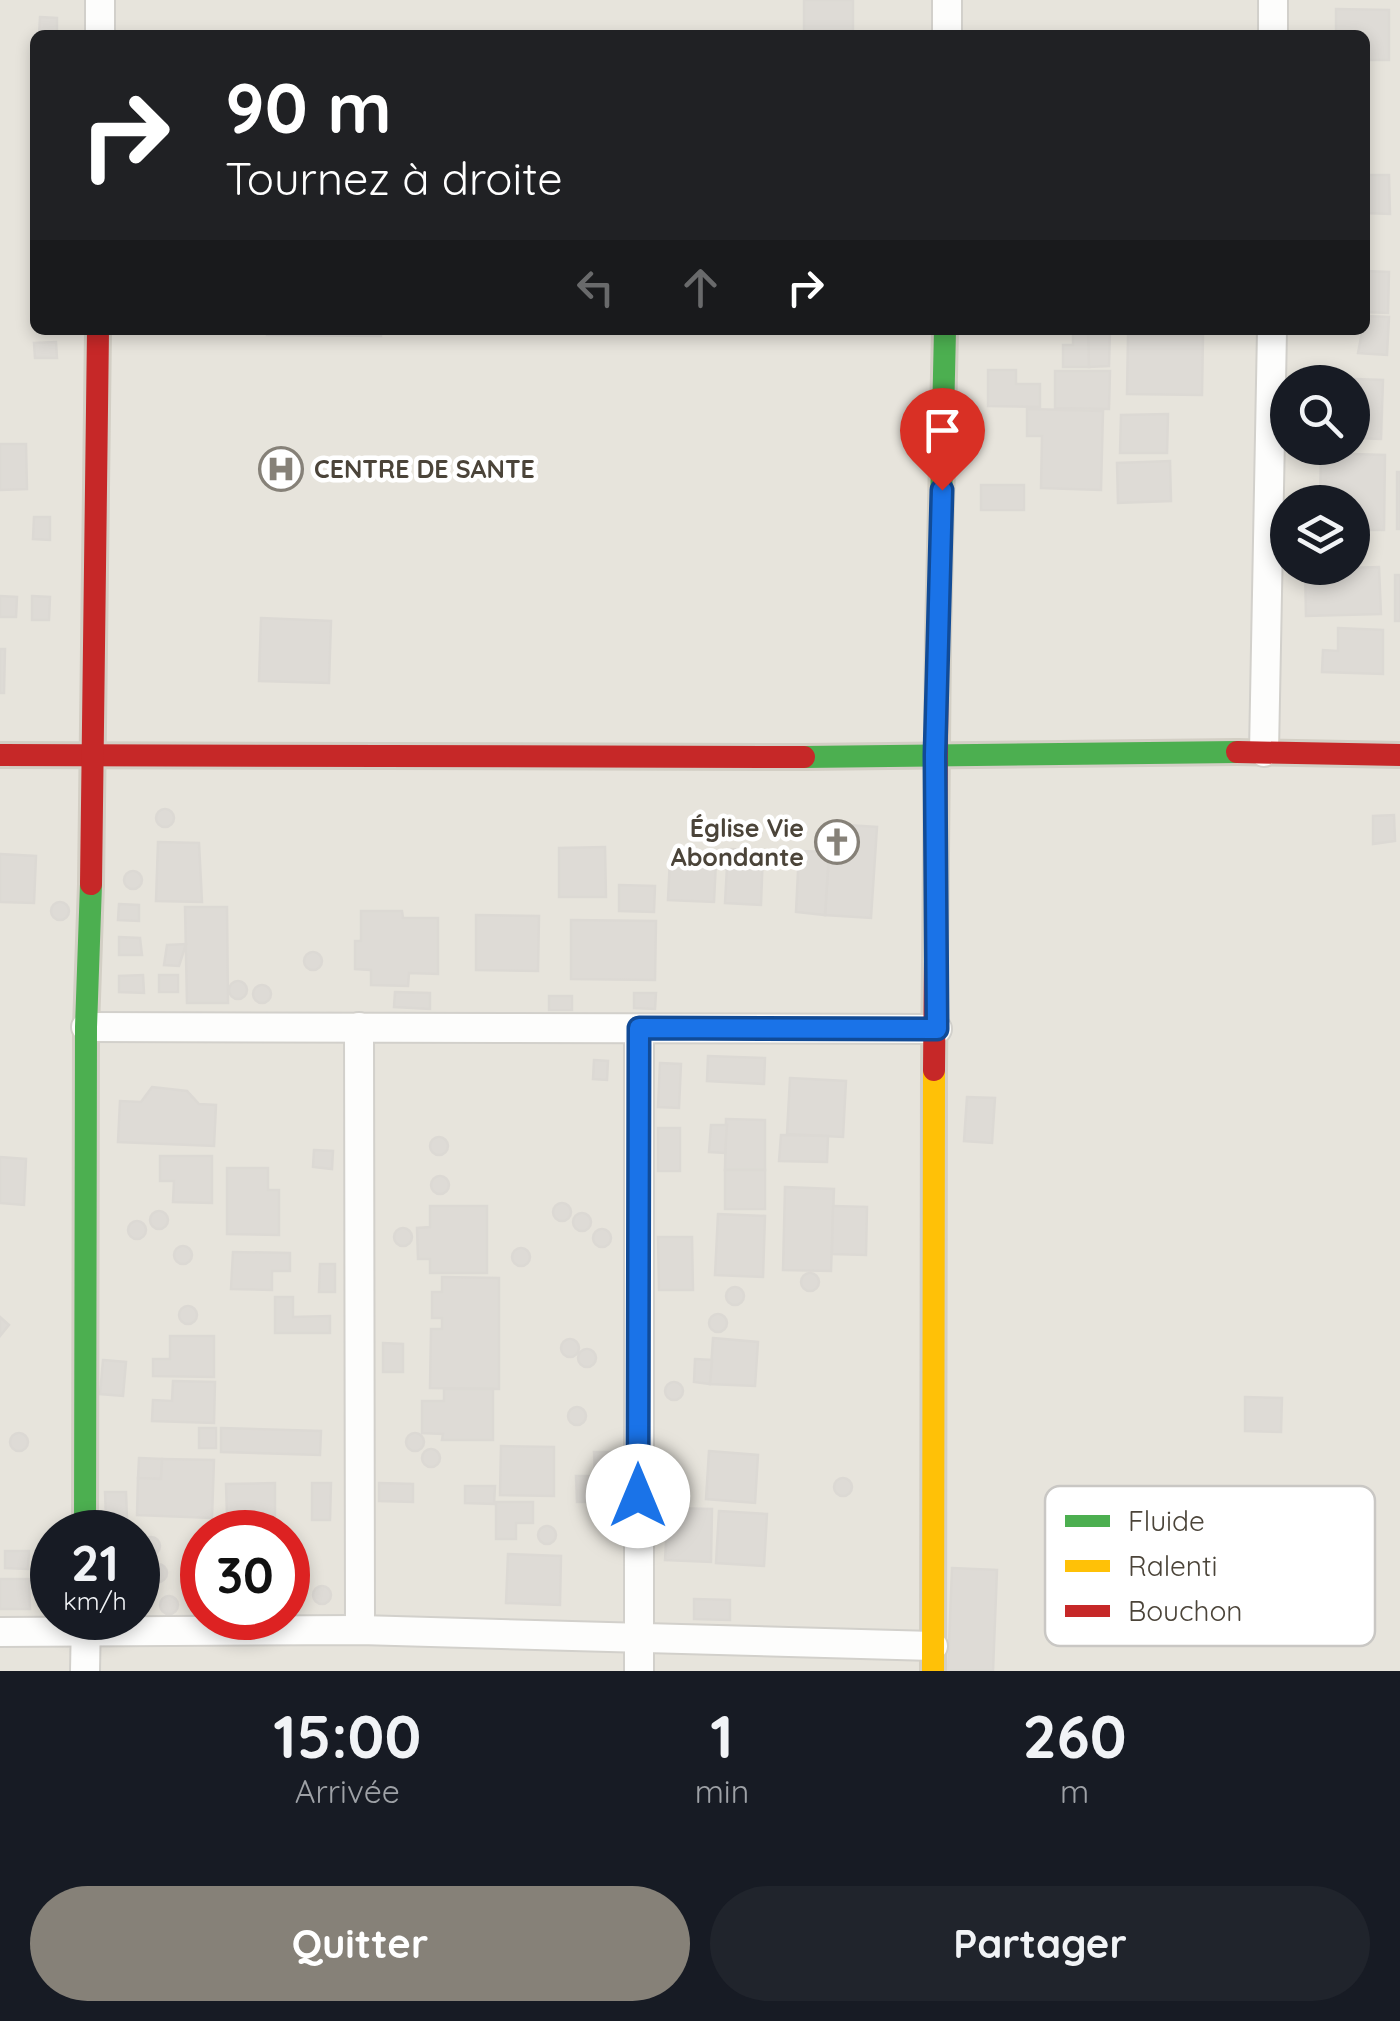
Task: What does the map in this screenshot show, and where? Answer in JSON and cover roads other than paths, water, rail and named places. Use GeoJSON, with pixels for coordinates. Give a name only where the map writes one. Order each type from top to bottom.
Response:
{"type":"FeatureCollection","features":[{"type":"Feature","properties":{"kind":"street"},"geometry":{"type":"LineString","coordinates":[[100,0],[100,30]]}},
{"type":"Feature","properties":{"kind":"street"},"geometry":{"type":"LineString","coordinates":[[947,0],[947,30]]}},
{"type":"Feature","properties":{"kind":"street"},"geometry":{"type":"LineString","coordinates":[[1273,0],[1273,30]]}},
{"type":"Feature","properties":{"kind":"street"},"geometry":{"type":"LineString","coordinates":[[86,1510],[86,1026],[96,756],[98,335]]}},
{"type":"Feature","properties":{"kind":"street"},"geometry":{"type":"LineString","coordinates":[[160,1626],[639,1640],[933,1658],[935,755],[945,335]]}},
{"type":"Feature","properties":{"kind":"street"},"geometry":{"type":"LineString","coordinates":[[1264,752],[1272,335]]}},
{"type":"Feature","properties":{"kind":"street"},"geometry":{"type":"LineString","coordinates":[[0,756],[1264,752],[1400,756]]}},
{"type":"Feature","properties":{"kind":"street"},"geometry":{"type":"LineString","coordinates":[[86,1026],[937,1029]]}},
{"type":"Feature","properties":{"kind":"street"},"geometry":{"type":"LineString","coordinates":[[359,1028],[360,1630]]}},
{"type":"Feature","properties":{"kind":"street"},"geometry":{"type":"LineString","coordinates":[[639,1028],[639,1671]]}},
{"type":"Feature","properties":{"kind":"street"},"geometry":{"type":"LineString","coordinates":[[0,1632],[30,1630]]}},
{"type":"Feature","properties":{"kind":"street"},"geometry":{"type":"LineString","coordinates":[[85,1671],[86,1640]]}},
{"type":"Feature","properties":{"kind":"place","name":"CENTRE DE SANTE"},"geometry":{"type":"Point","coordinates":[281,469]}},
{"type":"Feature","properties":{"kind":"place","name":"Église Vie Abondante"},"geometry":{"type":"Point","coordinates":[837,842]}}]}
